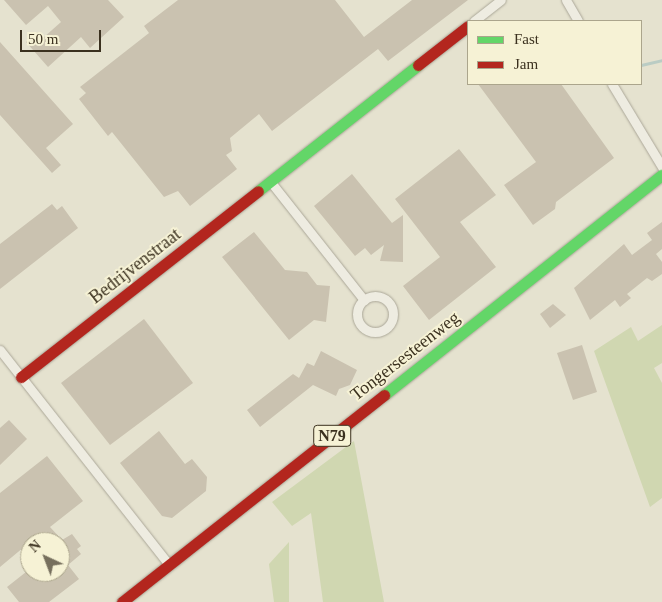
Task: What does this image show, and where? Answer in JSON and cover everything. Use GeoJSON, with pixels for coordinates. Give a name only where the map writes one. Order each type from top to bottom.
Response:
{"type":"FeatureCollection","features":[{"type":"Feature","properties":{"kind":"main road","name":"Bedrijvenstraat"},"geometry":{"type":"LineString","coordinates":[[21,378],[467,27]]}},
{"type":"Feature","properties":{"kind":"main road","name":"Tongersesteenweg"},"geometry":{"type":"LineString","coordinates":[[122,602],[662,175]]}},
{"type":"Feature","properties":{"kind":"street"},"geometry":{"type":"LineString","coordinates":[[475,20],[501,0]]}},
{"type":"Feature","properties":{"kind":"street"},"geometry":{"type":"LineString","coordinates":[[566,0],[577,20]]}},
{"type":"Feature","properties":{"kind":"street"},"geometry":{"type":"LineString","coordinates":[[613,85],[662,167]]}},
{"type":"Feature","properties":{"kind":"street"},"geometry":{"type":"LineString","coordinates":[[270,181],[364,300]]}},
{"type":"Feature","properties":{"kind":"street"},"geometry":{"type":"LineString","coordinates":[[379,296],[386,300],[392,314],[386,328],[370,331],[358,322],[358,306],[364,300],[379,296]]}},
{"type":"Feature","properties":{"kind":"street"},"geometry":{"type":"LineString","coordinates":[[0,350],[169,565]]}},
{"type":"Feature","properties":{"kind":"green space"},"geometry":{"type":"Polygon","coordinates":[[[662,325],[662,363],[654,368],[662,383],[662,498],[650,507],[594,351],[631,327],[638,341],[662,325]]]}},
{"type":"Feature","properties":{"kind":"green space"},"geometry":{"type":"Polygon","coordinates":[[[354,441],[384,602],[323,602],[311,513],[292,526],[272,502],[354,441]]]}},
{"type":"Feature","properties":{"kind":"green space"},"geometry":{"type":"Polygon","coordinates":[[[289,542],[289,602],[274,602],[269,564],[289,542]]]}},
{"type":"Feature","properties":{"kind":"building"},"geometry":{"type":"Polygon","coordinates":[[[4,0],[108,0],[124,17],[90,48],[81,37],[48,67],[26,42],[38,32],[43,38],[61,22],[48,6],[26,25],[4,0]]]}},
{"type":"Feature","properties":{"kind":"building"},"geometry":{"type":"Polygon","coordinates":[[[178,0],[335,0],[364,37],[412,0],[468,0],[388,61],[378,49],[272,131],[259,114],[230,138],[232,151],[226,155],[237,169],[190,206],[178,191],[164,197],[112,132],[108,136],[79,99],[86,93],[80,87],[149,33],[144,26],[178,0]]]}},
{"type":"Feature","properties":{"kind":"building"},"geometry":{"type":"Polygon","coordinates":[[[0,42],[73,124],[46,148],[61,165],[52,173],[0,115],[0,42]]]}},
{"type":"Feature","properties":{"kind":"building"},"geometry":{"type":"Polygon","coordinates":[[[479,85],[562,85],[614,158],[556,202],[555,209],[533,225],[504,185],[536,162],[479,85]]]}},
{"type":"Feature","properties":{"kind":"building"},"geometry":{"type":"Polygon","coordinates":[[[459,149],[496,195],[460,222],[496,267],[429,320],[403,286],[440,257],[395,199],[459,149]]]}},
{"type":"Feature","properties":{"kind":"building"},"geometry":{"type":"Polygon","coordinates":[[[352,174],[392,223],[403,215],[403,262],[380,261],[384,245],[371,255],[365,248],[355,256],[314,206],[352,174]]]}},
{"type":"Feature","properties":{"kind":"building"},"geometry":{"type":"Polygon","coordinates":[[[52,204],[57,210],[62,206],[78,228],[0,289],[0,244],[52,204]]]}},
{"type":"Feature","properties":{"kind":"building"},"geometry":{"type":"Polygon","coordinates":[[[662,222],[662,249],[656,254],[662,262],[662,274],[652,281],[647,278],[627,294],[631,298],[620,307],[615,300],[590,320],[574,288],[624,244],[632,255],[652,240],[647,233],[662,222]]]}},
{"type":"Feature","properties":{"kind":"building"},"geometry":{"type":"Polygon","coordinates":[[[254,232],[285,270],[307,272],[317,285],[330,286],[326,322],[314,320],[289,340],[222,257],[254,232]]]}},
{"type":"Feature","properties":{"kind":"building"},"geometry":{"type":"Polygon","coordinates":[[[553,304],[566,315],[550,328],[540,314],[553,304]]]}},
{"type":"Feature","properties":{"kind":"building"},"geometry":{"type":"Polygon","coordinates":[[[144,319],[193,383],[110,445],[61,383],[144,319]]]}},
{"type":"Feature","properties":{"kind":"building"},"geometry":{"type":"Polygon","coordinates":[[[582,345],[597,392],[573,400],[557,353],[582,345]]]}},
{"type":"Feature","properties":{"kind":"building"},"geometry":{"type":"Polygon","coordinates":[[[321,351],[357,370],[350,385],[339,389],[336,396],[313,385],[260,427],[247,410],[293,374],[299,378],[307,363],[314,366],[321,351]]]}},
{"type":"Feature","properties":{"kind":"building"},"geometry":{"type":"Polygon","coordinates":[[[9,420],[27,439],[0,465],[0,428],[9,420]]]}},
{"type":"Feature","properties":{"kind":"building"},"geometry":{"type":"Polygon","coordinates":[[[159,431],[185,464],[192,459],[207,477],[206,491],[172,518],[162,516],[120,463],[159,431]]]}},
{"type":"Feature","properties":{"kind":"building"},"geometry":{"type":"Polygon","coordinates":[[[47,456],[83,501],[50,527],[55,532],[20,532],[20,550],[0,567],[0,493],[47,456]]]}},
{"type":"Feature","properties":{"kind":"building"},"geometry":{"type":"Polygon","coordinates":[[[72,534],[81,546],[77,549],[81,554],[70,563],[70,535],[72,534]]]}},
{"type":"Feature","properties":{"kind":"building"},"geometry":{"type":"Polygon","coordinates":[[[70,568],[79,579],[49,602],[19,602],[7,587],[20,577],[20,582],[70,582],[70,568]]]}},
{"type":"Feature","properties":{"kind":"waterway"},"geometry":{"type":"LineString","coordinates":[[642,65],[662,60]]}},
{"type":"Feature","properties":{"kind":"traffic: fast"},"geometry":{"type":"LineString","coordinates":[[258,191],[418,65]]}},
{"type":"Feature","properties":{"kind":"traffic: fast"},"geometry":{"type":"LineString","coordinates":[[384,395],[662,175]]}},
{"type":"Feature","properties":{"kind":"traffic: jam"},"geometry":{"type":"LineString","coordinates":[[418,65],[467,27]]}},
{"type":"Feature","properties":{"kind":"traffic: jam"},"geometry":{"type":"LineString","coordinates":[[21,377],[258,191]]}},
{"type":"Feature","properties":{"kind":"traffic: jam"},"geometry":{"type":"LineString","coordinates":[[122,602],[384,395]]}}]}
